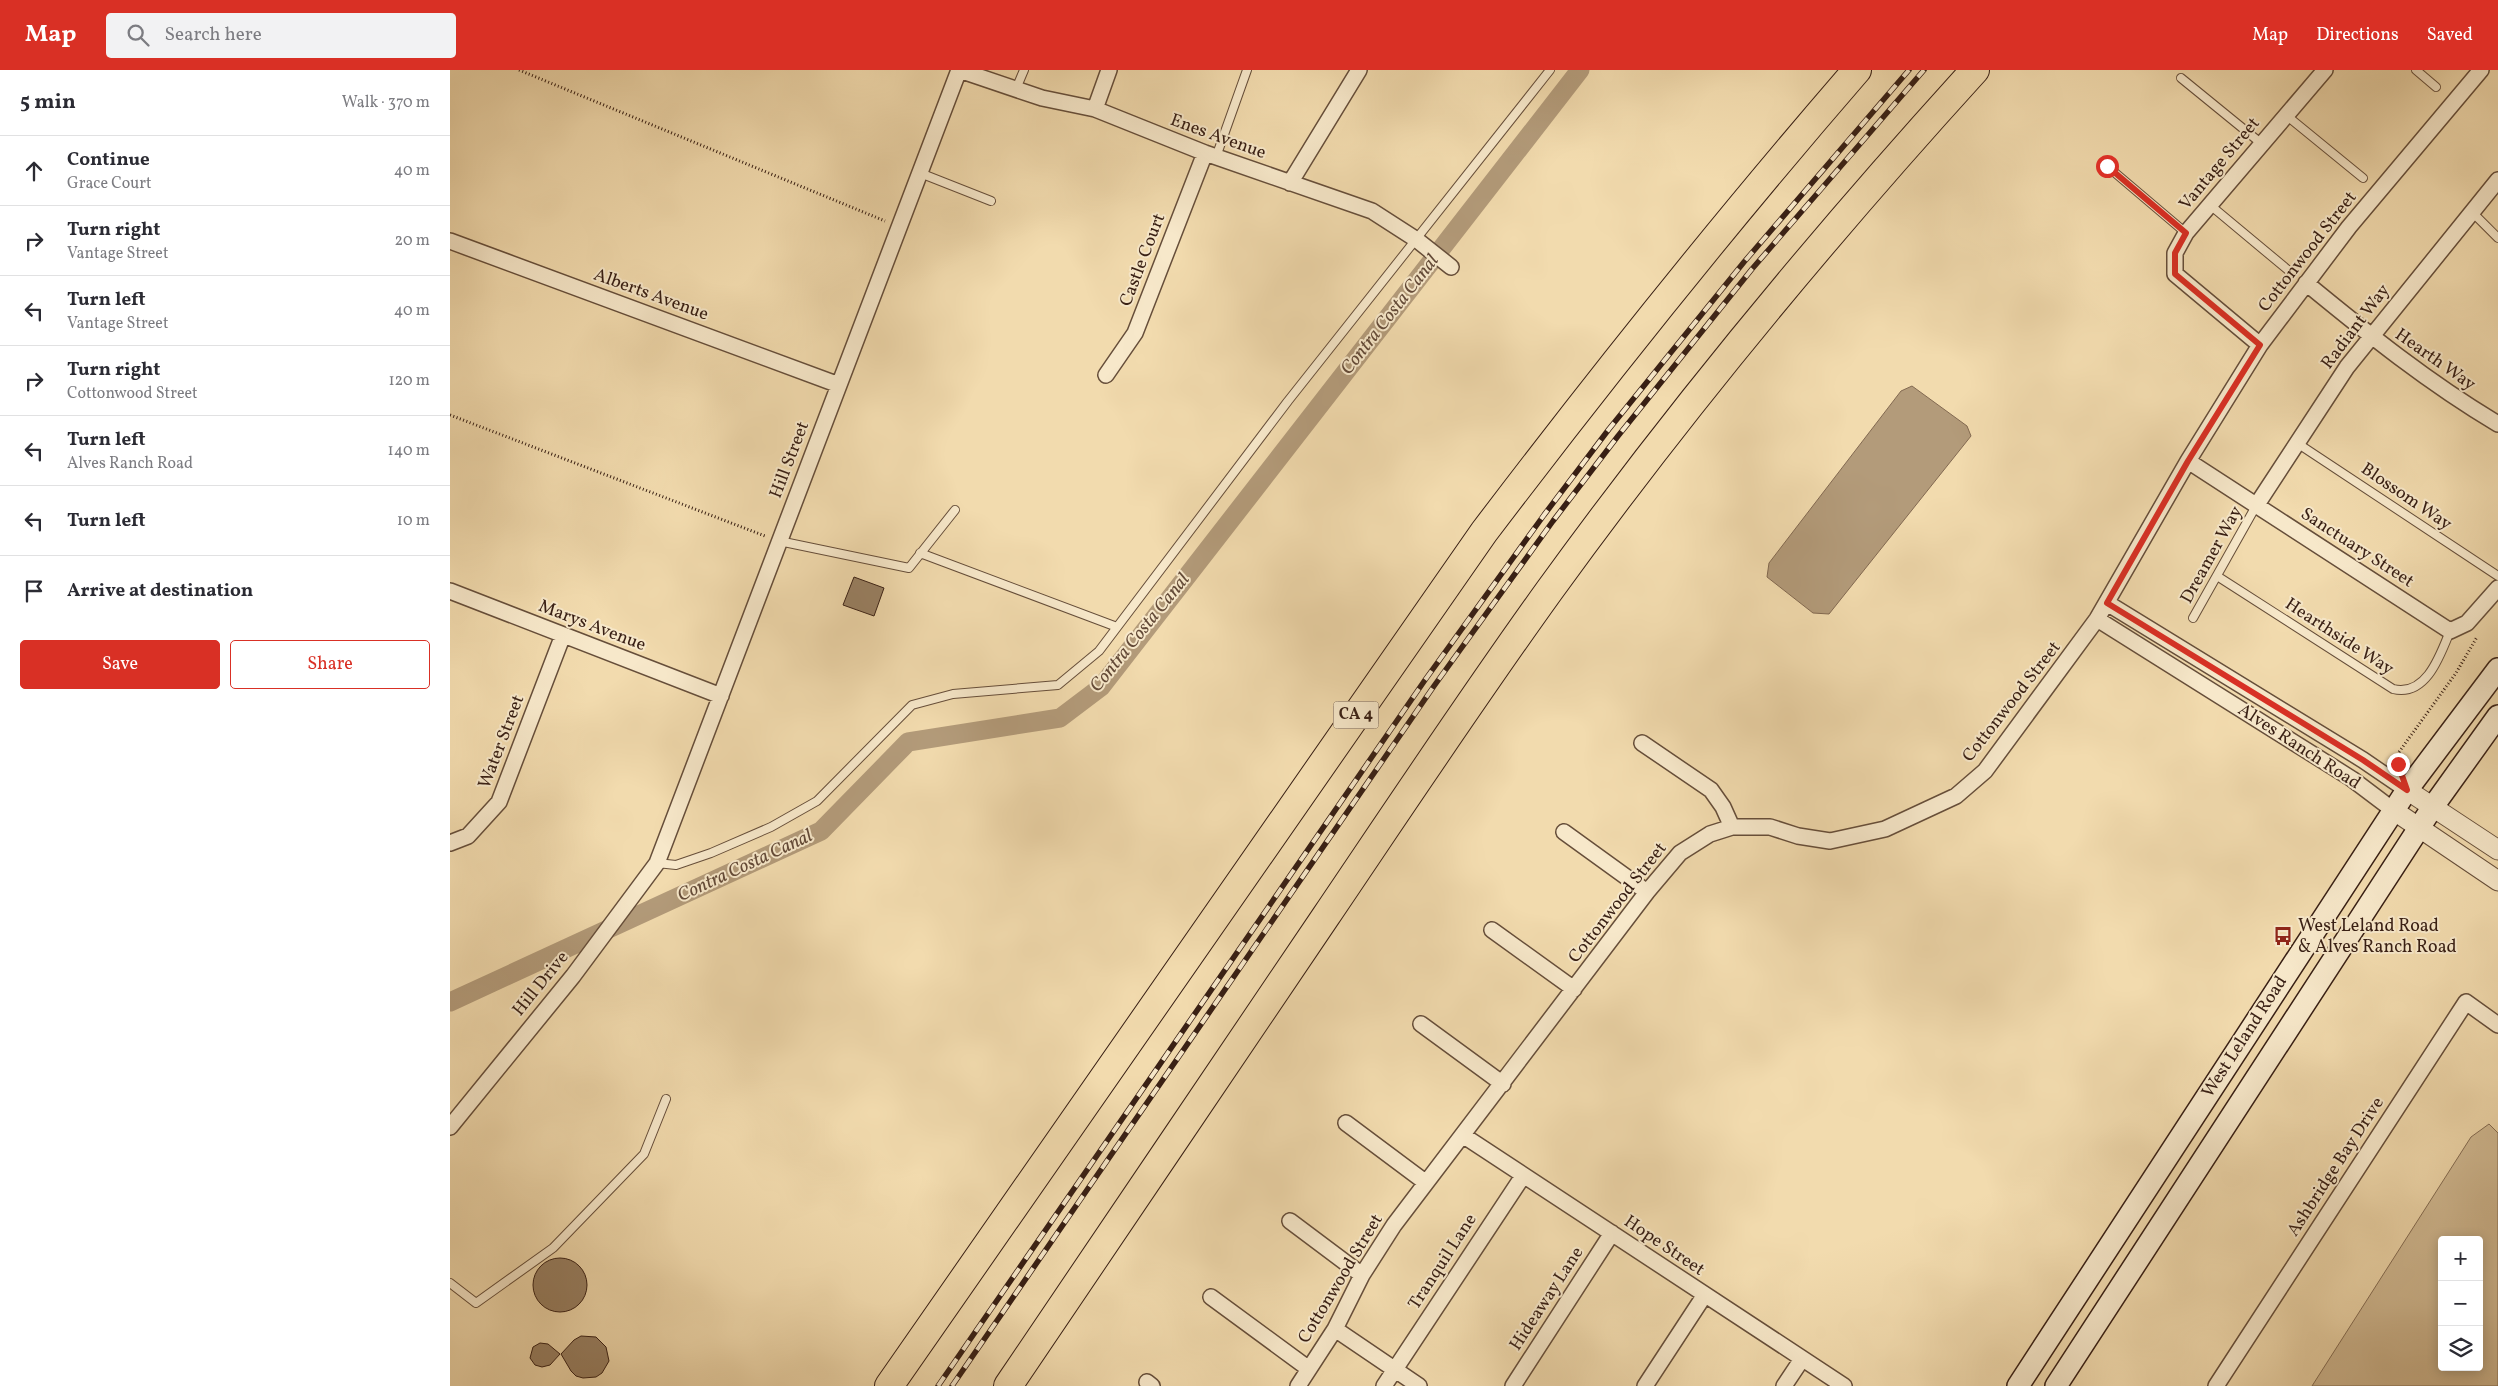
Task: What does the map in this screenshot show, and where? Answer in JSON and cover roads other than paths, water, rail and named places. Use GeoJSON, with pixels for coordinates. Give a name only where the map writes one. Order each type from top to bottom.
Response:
{"type":"FeatureCollection","features":[{"type":"Feature","properties":{"kind":"highway","name":"CA 4"},"geometry":{"type":"LineString","coordinates":[[889,1386],[1484,532],[1580,405],[1680,279],[1858,70]]}},
{"type":"Feature","properties":{"kind":"highway"},"geometry":{"type":"LineString","coordinates":[[1008,1386],[1468,705],[1550,589],[1644,465],[1743,340],[1847,216],[1975,70]]}},
{"type":"Feature","properties":{"kind":"main road","name":"West Leland Road"},"geometry":{"type":"LineString","coordinates":[[2018,1386],[2393,810],[2498,668]]}},
{"type":"Feature","properties":{"kind":"main road","name":"West Leland Road"},"geometry":{"type":"LineString","coordinates":[[2056,1386],[2432,808],[2498,716]]}},
{"type":"Feature","properties":{"kind":"street","name":"Enes Avenue"},"geometry":{"type":"LineString","coordinates":[[959,70],[1042,98],[1095,109],[1210,155],[1372,211],[1417,240],[1451,267]]}},
{"type":"Feature","properties":{"kind":"street","name":"Hill Street"},"geometry":{"type":"LineString","coordinates":[[657,863],[959,70]]}},
{"type":"Feature","properties":{"kind":"street"},"geometry":{"type":"LineString","coordinates":[[1095,109],[1109,70]]}},
{"type":"Feature","properties":{"kind":"street"},"geometry":{"type":"LineString","coordinates":[[1290,183],[1359,70]]}},
{"type":"Feature","properties":{"kind":"street","name":"Vantage Street"},"geometry":{"type":"LineString","coordinates":[[2260,345],[2175,274],[2175,253],[2186,233],[2325,70]]}},
{"type":"Feature","properties":{"kind":"street","name":"Cottonwood Street"},"geometry":{"type":"LineString","coordinates":[[1298,1386],[1335,1329],[1362,1275],[1394,1225],[1425,1182],[1464,1136],[1647,892],[1680,853],[1710,834],[1732,827],[1770,827],[1798,836],[1830,841],[1886,829],[1956,796],[1985,771],[2107,603],[2188,461],[2260,345],[2350,227],[2481,70]]}},
{"type":"Feature","properties":{"kind":"street","name":"Castle Court"},"geometry":{"type":"LineString","coordinates":[[1106,375],[1135,332],[1210,155]]}},
{"type":"Feature","properties":{"kind":"street","name":"Radiant Way"},"geometry":{"type":"LineString","coordinates":[[2256,506],[2347,367],[2498,180]]}},
{"type":"Feature","properties":{"kind":"street","name":"Alberts Avenue"},"geometry":{"type":"LineString","coordinates":[[450,240],[839,385]]}},
{"type":"Feature","properties":{"kind":"street","name":"Hearth Way"},"geometry":{"type":"LineString","coordinates":[[2306,283],[2370,337],[2455,399],[2498,424]]}},
{"type":"Feature","properties":{"kind":"street","name":"Sanctuary Street"},"geometry":{"type":"LineString","coordinates":[[2188,461],[2450,631]]}},
{"type":"Feature","properties":{"kind":"street"},"geometry":{"type":"LineString","coordinates":[[2450,631],[2467,623],[2498,588]]}},
{"type":"Feature","properties":{"kind":"street","name":"Marys Avenue"},"geometry":{"type":"LineString","coordinates":[[450,591],[721,696]]}},
{"type":"Feature","properties":{"kind":"street","name":"Alves Ranch Road"},"geometry":{"type":"LineString","coordinates":[[2107,603],[2363,760],[2432,808],[2498,850]]}},
{"type":"Feature","properties":{"kind":"street","name":"Alves Ranch Road"},"geometry":{"type":"LineString","coordinates":[[2096,620],[2352,779],[2418,830],[2498,881]]}},
{"type":"Feature","properties":{"kind":"street","name":"Water Street"},"geometry":{"type":"LineString","coordinates":[[450,843],[468,836],[499,802],[563,635]]}},
{"type":"Feature","properties":{"kind":"street"},"geometry":{"type":"LineString","coordinates":[[1642,743],[1711,790],[1723,807],[1732,827]]}},
{"type":"Feature","properties":{"kind":"street"},"geometry":{"type":"LineString","coordinates":[[1564,832],[1647,892]]}},
{"type":"Feature","properties":{"kind":"street","name":"Hill Drive"},"geometry":{"type":"LineString","coordinates":[[450,1127],[572,976],[657,863]]}},
{"type":"Feature","properties":{"kind":"street"},"geometry":{"type":"LineString","coordinates":[[1492,930],[1574,989]]}},
{"type":"Feature","properties":{"kind":"street","name":"Ashbridge Bay Drive"},"geometry":{"type":"LineString","coordinates":[[2216,1386],[2466,1002],[2498,1025]]}},
{"type":"Feature","properties":{"kind":"street"},"geometry":{"type":"LineString","coordinates":[[1421,1024],[1503,1084]]}},
{"type":"Feature","properties":{"kind":"street"},"geometry":{"type":"LineString","coordinates":[[1346,1123],[1425,1182]]}},
{"type":"Feature","properties":{"kind":"street","name":"Hope Street"},"geometry":{"type":"LineString","coordinates":[[1464,1136],[1704,1296],[1844,1386]]}},
{"type":"Feature","properties":{"kind":"street","name":"Tranquil Lane"},"geometry":{"type":"LineString","coordinates":[[1384,1386],[1523,1176]]}},
{"type":"Feature","properties":{"kind":"street"},"geometry":{"type":"LineString","coordinates":[[1290,1221],[1362,1275]]}},
{"type":"Feature","properties":{"kind":"street","name":"Hideaway Lane"},"geometry":{"type":"LineString","coordinates":[[1513,1386],[1612,1233]]}},
{"type":"Feature","properties":{"kind":"street"},"geometry":{"type":"LineString","coordinates":[[1645,1386],[1704,1296]]}},
{"type":"Feature","properties":{"kind":"street"},"geometry":{"type":"LineString","coordinates":[[1211,1297],[1309,1369]]}},
{"type":"Feature","properties":{"kind":"street"},"geometry":{"type":"LineString","coordinates":[[1335,1329],[1419,1386]]}},
{"type":"Feature","properties":{"kind":"street"},"geometry":{"type":"LineString","coordinates":[[1784,1386],[1802,1359]]}},
{"type":"Feature","properties":{"kind":"lane"},"geometry":{"type":"LineString","coordinates":[[1016,89],[1024,70]]}},
{"type":"Feature","properties":{"kind":"lane"},"geometry":{"type":"LineString","coordinates":[[1210,155],[1247,70]]}},
{"type":"Feature","properties":{"kind":"lane"},"geometry":{"type":"LineString","coordinates":[[657,863],[676,865],[710,853],[771,827],[817,801],[912,705],[953,694],[1058,685],[1099,651],[1288,402],[1550,70]]}},
{"type":"Feature","properties":{"kind":"lane"},"geometry":{"type":"LineString","coordinates":[[2416,70],[2436,87]]}},
{"type":"Feature","properties":{"kind":"lane"},"geometry":{"type":"LineString","coordinates":[[2180,78],[2262,144]]}},
{"type":"Feature","properties":{"kind":"lane"},"geometry":{"type":"LineString","coordinates":[[2286,115],[2362,178]]}},
{"type":"Feature","properties":{"kind":"lane"},"geometry":{"type":"LineString","coordinates":[[2107,166],[2186,233]]}},
{"type":"Feature","properties":{"kind":"lane"},"geometry":{"type":"LineString","coordinates":[[920,173],[991,201]]}},
{"type":"Feature","properties":{"kind":"lane"},"geometry":{"type":"LineString","coordinates":[[2210,205],[2288,270]]}},
{"type":"Feature","properties":{"kind":"lane"},"geometry":{"type":"LineString","coordinates":[[2472,212],[2498,238]]}},
{"type":"Feature","properties":{"kind":"lane","name":"Blossom Way"},"geometry":{"type":"LineString","coordinates":[[2297,443],[2498,576]]}},
{"type":"Feature","properties":{"kind":"lane","name":"Dreamer Way"},"geometry":{"type":"LineString","coordinates":[[2193,618],[2256,506]]}},
{"type":"Feature","properties":{"kind":"lane"},"geometry":{"type":"LineString","coordinates":[[779,541],[909,568],[955,510]]}},
{"type":"Feature","properties":{"kind":"lane"},"geometry":{"type":"LineString","coordinates":[[920,553],[1117,627]]}},
{"type":"Feature","properties":{"kind":"lane","name":"Hearthside Way"},"geometry":{"type":"LineString","coordinates":[[2217,576],[2393,690],[2404,692],[2413,690],[2422,682],[2439,659],[2450,631]]}},
{"type":"Feature","properties":{"kind":"lane"},"geometry":{"type":"LineString","coordinates":[[450,1283],[476,1303],[552,1248],[644,1154],[666,1099]]}},
{"type":"Feature","properties":{"kind":"waterway","name":"Contra Costa Canal"},"geometry":{"type":"LineString","coordinates":[[450,1002],[821,831],[908,742],[1060,718],[1101,687],[1580,70]]}},
{"type":"Feature","properties":{"kind":"railway"},"geometry":{"type":"LineString","coordinates":[[938,1386],[1425,680],[1544,515],[1609,429],[1744,262],[1909,70]]}},
{"type":"Feature","properties":{"kind":"railway"},"geometry":{"type":"LineString","coordinates":[[952,1386],[1434,686],[1553,521],[1618,436],[1752,269],[1924,70]]}},
{"type":"Feature","properties":{"kind":"place","name":"West Leland Road & Alves Ranch Road"},"geometry":{"type":"Point","coordinates":[2283,936]}}]}
